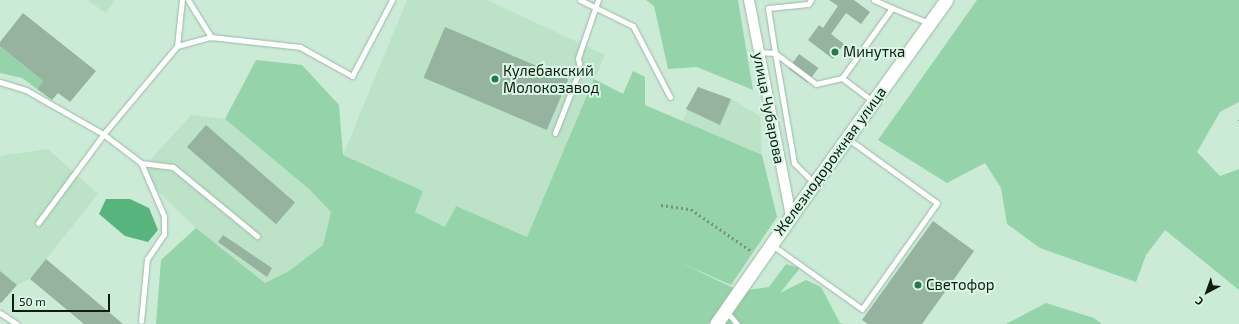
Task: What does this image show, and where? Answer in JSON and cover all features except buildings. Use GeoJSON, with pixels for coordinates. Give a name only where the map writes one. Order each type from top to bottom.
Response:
{"type":"FeatureCollection","features":[{"type":"Feature","properties":{"kind":"street","name":"улица Чубарова"},"geometry":{"type":"LineString","coordinates":[[749,0],[791,216]]}},
{"type":"Feature","properties":{"kind":"street","name":"Железнодорожная улица"},"geometry":{"type":"LineString","coordinates":[[716,324],[814,183],[946,0]]}},
{"type":"Feature","properties":{"kind":"lane"},"geometry":{"type":"LineString","coordinates":[[38,224],[103,134],[177,46],[182,0]]}},
{"type":"Feature","properties":{"kind":"lane"},"geometry":{"type":"LineString","coordinates":[[188,0],[211,37]]}},
{"type":"Feature","properties":{"kind":"lane"},"geometry":{"type":"LineString","coordinates":[[177,46],[211,37],[300,47],[352,76],[392,0]]}},
{"type":"Feature","properties":{"kind":"lane"},"geometry":{"type":"LineString","coordinates":[[580,0],[633,26],[670,97]]}},
{"type":"Feature","properties":{"kind":"lane"},"geometry":{"type":"LineString","coordinates":[[555,133],[580,69],[578,58],[598,0]]}},
{"type":"Feature","properties":{"kind":"lane"},"geometry":{"type":"LineString","coordinates":[[811,0],[808,4],[768,8],[794,163],[814,183]]}},
{"type":"Feature","properties":{"kind":"lane"},"geometry":{"type":"LineString","coordinates":[[874,0],[930,23]]}},
{"type":"Feature","properties":{"kind":"lane"},"geometry":{"type":"LineString","coordinates":[[759,52],[775,53],[816,84],[842,78],[892,8]]}},
{"type":"Feature","properties":{"kind":"lane"},"geometry":{"type":"LineString","coordinates":[[842,78],[873,101]]}},
{"type":"Feature","properties":{"kind":"lane"},"geometry":{"type":"LineString","coordinates":[[0,82],[26,90],[103,134],[141,163],[164,216],[164,234],[147,259],[141,322]]}},
{"type":"Feature","properties":{"kind":"lane"},"geometry":{"type":"LineString","coordinates":[[771,245],[862,309],[937,203],[846,138]]}},
{"type":"Feature","properties":{"kind":"lane"},"geometry":{"type":"LineString","coordinates":[[141,163],[172,167],[257,236]]}},
{"type":"Feature","properties":{"kind":"lane"},"geometry":{"type":"LineString","coordinates":[[726,311],[736,324]]}},
{"type":"Feature","properties":{"kind":"lane"},"geometry":{"type":"LineString","coordinates":[[0,313],[17,324]]}},
{"type":"Feature","properties":{"kind":"path"},"geometry":{"type":"LineString","coordinates":[[661,205],[691,209],[761,259]]}},
{"type":"Feature","properties":{"kind":"shaded area"},"geometry":{"type":"Polygon","coordinates":[[[87,0],[115,0],[106,13],[87,0]]]}},
{"type":"Feature","properties":{"kind":"shaded area"},"geometry":{"type":"Polygon","coordinates":[[[407,0],[487,0],[605,55],[527,237],[456,206],[445,227],[415,212],[423,191],[343,155],[407,0]]]}},
{"type":"Feature","properties":{"kind":"shaded area"},"geometry":{"type":"Polygon","coordinates":[[[646,0],[738,0],[753,90],[697,67],[668,69],[654,6],[646,0]]]}},
{"type":"Feature","properties":{"kind":"shaded area"},"geometry":{"type":"Polygon","coordinates":[[[977,0],[1239,0],[1239,102],[1220,112],[1197,152],[1220,176],[1239,169],[1239,290],[1165,230],[1146,255],[1136,282],[1040,248],[1007,224],[1001,188],[985,163],[947,183],[878,140],[977,0]]]}},
{"type":"Feature","properties":{"kind":"shaded area"},"geometry":{"type":"Polygon","coordinates":[[[0,46],[43,81],[37,89],[22,78],[0,73],[0,46]]]}},
{"type":"Feature","properties":{"kind":"shaded area"},"geometry":{"type":"Polygon","coordinates":[[[256,60],[302,65],[339,105],[343,155],[423,191],[415,212],[445,227],[456,206],[527,237],[594,79],[623,94],[633,71],[645,77],[645,105],[762,155],[777,217],[731,285],[679,262],[740,291],[769,287],[786,264],[800,268],[780,293],[806,280],[821,287],[840,323],[844,324],[156,324],[161,260],[196,228],[265,283],[289,271],[323,245],[331,212],[309,189],[225,119],[256,60]]]}},
{"type":"Feature","properties":{"kind":"shaded area"},"geometry":{"type":"Polygon","coordinates":[[[698,87],[731,99],[760,116],[762,155],[682,122],[698,87]]]}},
{"type":"Feature","properties":{"kind":"shaded area"},"geometry":{"type":"Polygon","coordinates":[[[191,115],[225,119],[309,189],[331,212],[323,245],[289,271],[265,283],[196,228],[154,187],[148,169],[153,157],[191,115]]]}},
{"type":"Feature","properties":{"kind":"shaded area"},"geometry":{"type":"Polygon","coordinates":[[[48,149],[98,194],[30,279],[17,285],[0,304],[0,156],[48,149]]]}},
{"type":"Feature","properties":{"kind":"shaded area"},"geometry":{"type":"Polygon","coordinates":[[[106,199],[130,199],[149,208],[158,230],[148,242],[125,236],[99,214],[106,199]]]}},
{"type":"Feature","properties":{"kind":"shaded area"},"geometry":{"type":"Polygon","coordinates":[[[1046,303],[1094,318],[1102,324],[1006,324],[1046,303]]]}},
{"type":"Feature","properties":{"kind":"place","name":"Минутка"},"geometry":{"type":"Point","coordinates":[835,52]}},
{"type":"Feature","properties":{"kind":"place","name":"Кулебакский Молокозавод"},"geometry":{"type":"Point","coordinates":[495,79]}},
{"type":"Feature","properties":{"kind":"place","name":"Светофор"},"geometry":{"type":"Point","coordinates":[918,285]}}]}
